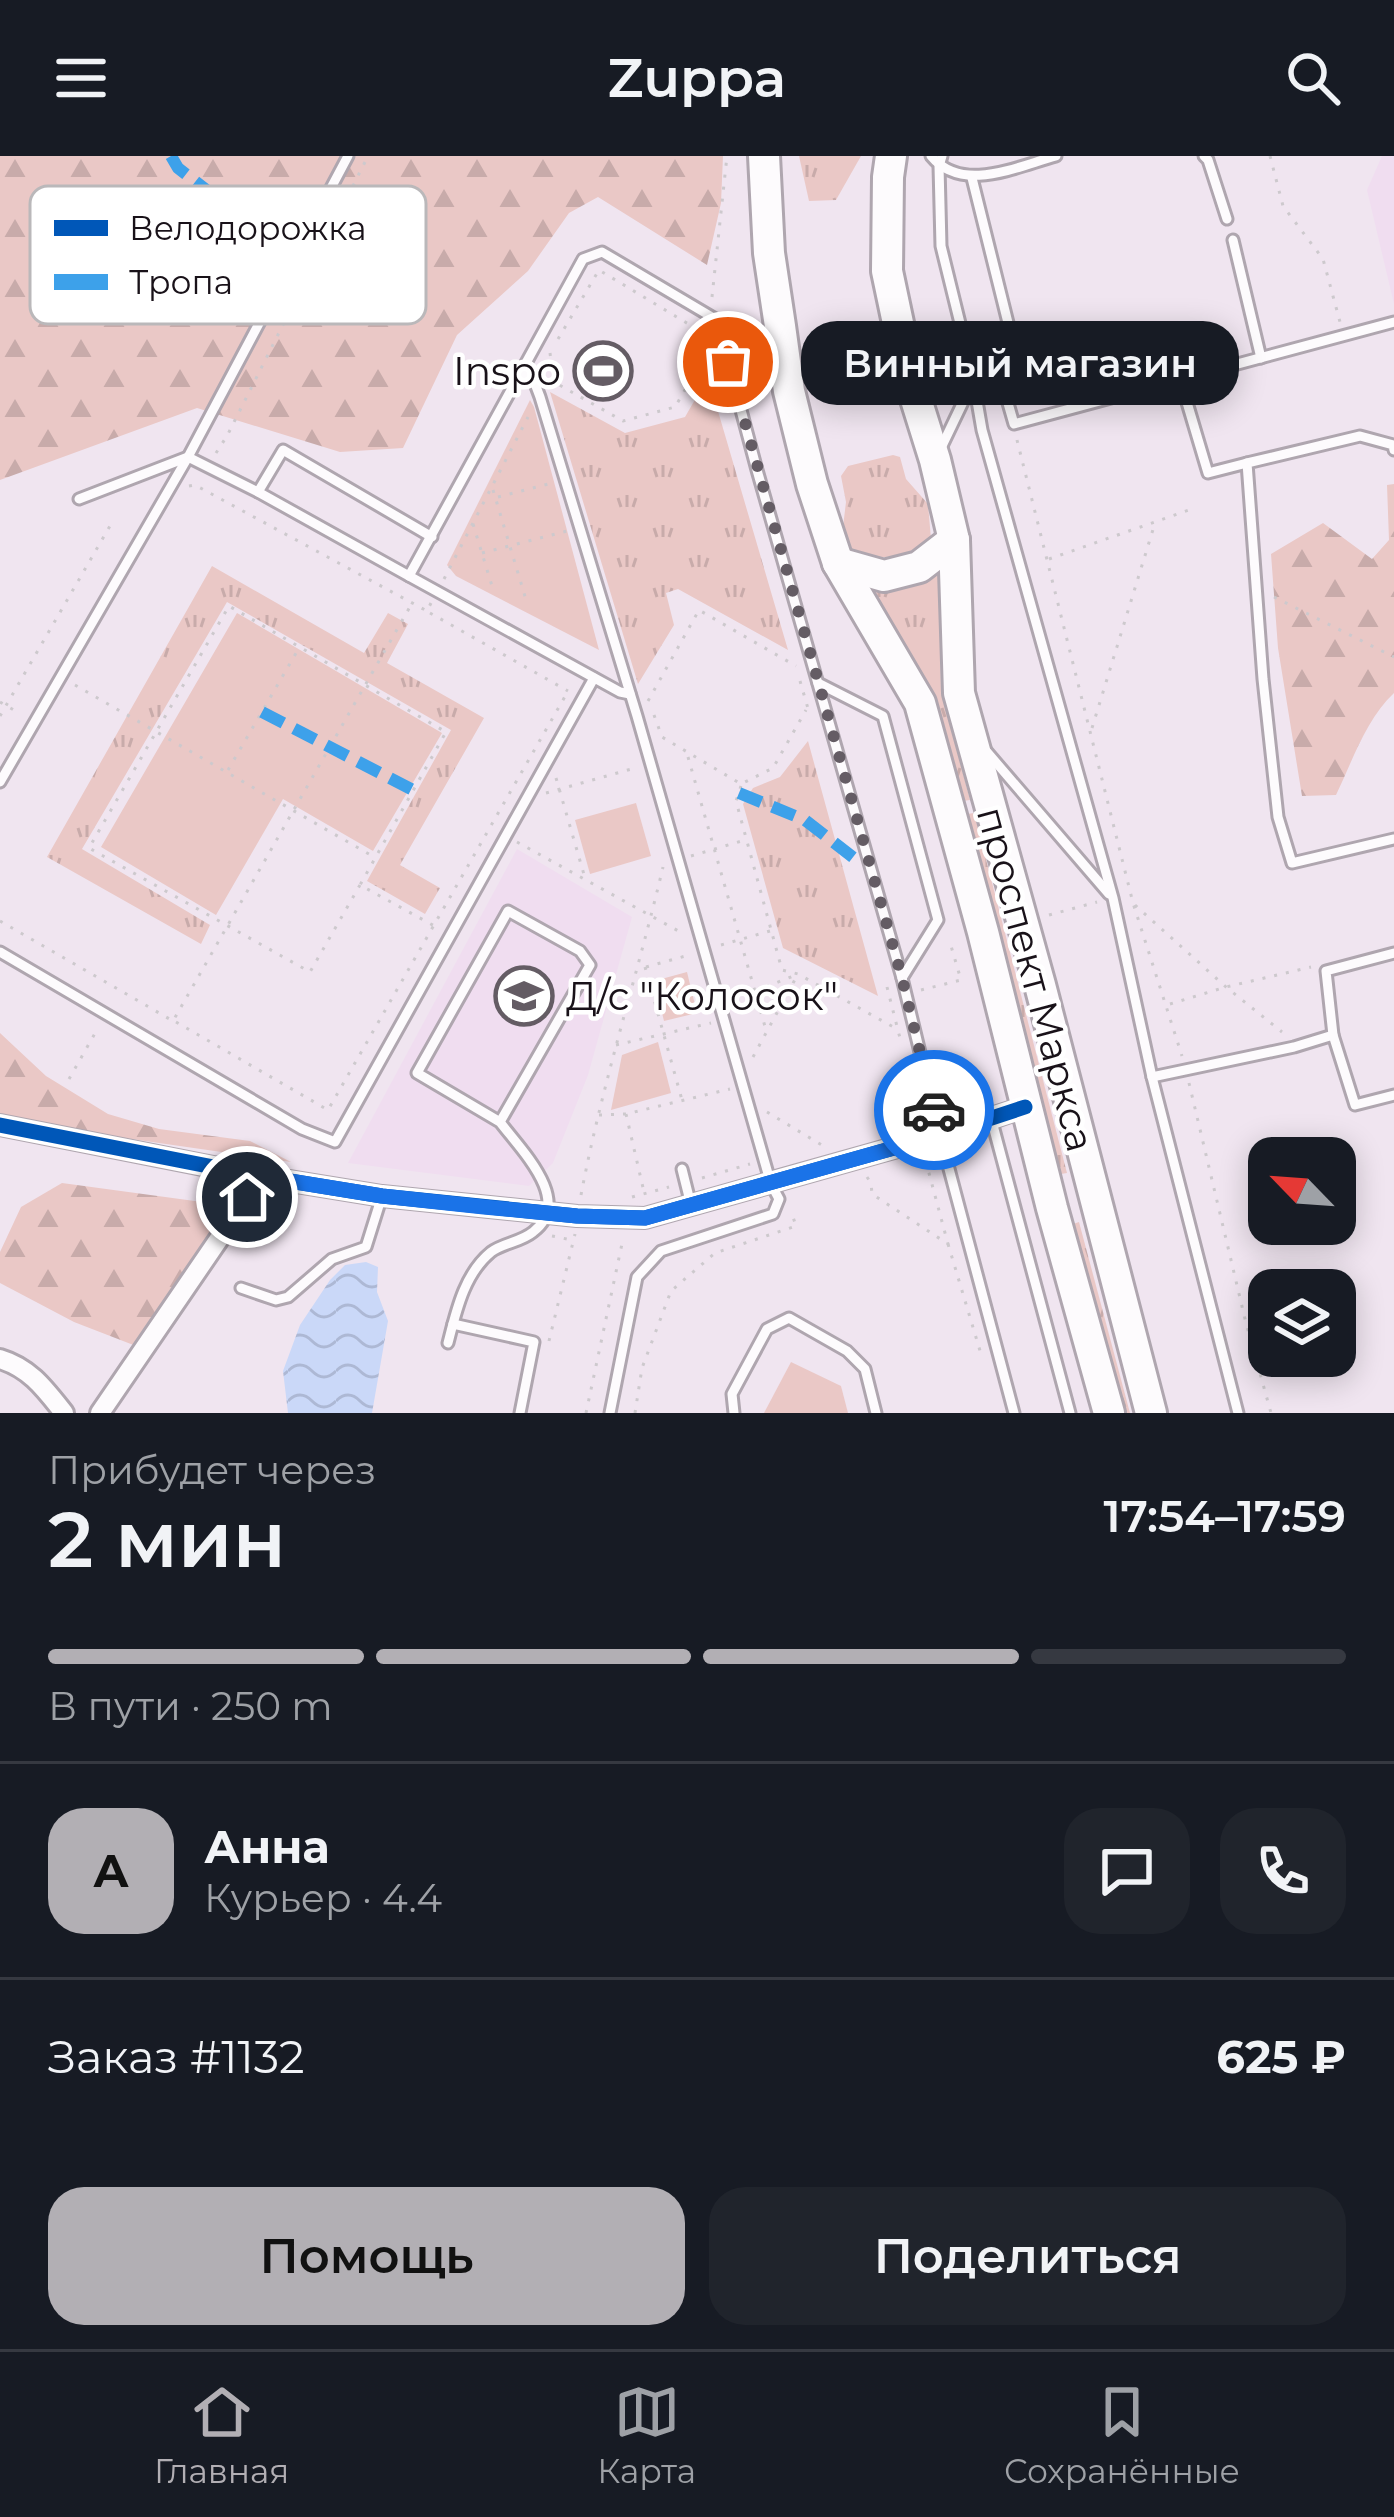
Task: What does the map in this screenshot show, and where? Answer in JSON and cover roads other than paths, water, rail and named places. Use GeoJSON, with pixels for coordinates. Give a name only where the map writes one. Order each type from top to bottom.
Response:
{"type":"FeatureCollection","features":[{"type":"Feature","properties":{"kind":"main road","name":"проспект Маркса"},"geometry":{"type":"LineString","coordinates":[[764,156],[769,253],[790,391],[812,484],[838,563],[920,703],[1109,1413]]}},
{"type":"Feature","properties":{"kind":"main road","name":"проспект Маркса"},"geometry":{"type":"LineString","coordinates":[[892,156],[889,285],[954,540],[959,693],[1151,1413]]}},
{"type":"Feature","properties":{"kind":"main road"},"geometry":{"type":"LineString","coordinates":[[838,563],[884,576],[919,567],[954,540]]}},
{"type":"Feature","properties":{"kind":"main road"},"geometry":{"type":"LineString","coordinates":[[1052,1208],[1094,1195]]}},
{"type":"Feature","properties":{"kind":"street"},"geometry":{"type":"LineString","coordinates":[[0,1125],[382,1196],[577,1216],[645,1218],[770,1187],[1025,1107]]}},
{"type":"Feature","properties":{"kind":"street"},"geometry":{"type":"LineString","coordinates":[[100,1413],[254,1190],[259,1176]]}},
{"type":"Feature","properties":{"kind":"street"},"geometry":{"type":"LineString","coordinates":[[0,1359],[38,1381],[64,1413]]}},
{"type":"Feature","properties":{"kind":"lane"},"geometry":{"type":"LineString","coordinates":[[332,186],[348,156]]}},
{"type":"Feature","properties":{"kind":"lane"},"geometry":{"type":"LineString","coordinates":[[932,156],[972,178],[1056,156]]}},
{"type":"Feature","properties":{"kind":"lane"},"geometry":{"type":"LineString","coordinates":[[1204,156],[1227,219]]}},
{"type":"Feature","properties":{"kind":"lane"},"geometry":{"type":"LineString","coordinates":[[941,161],[941,246],[994,474],[1113,898],[1152,1077],[1238,1413]]}},
{"type":"Feature","properties":{"kind":"lane"},"geometry":{"type":"LineString","coordinates":[[972,178],[1017,359],[972,372]]}},
{"type":"Feature","properties":{"kind":"lane"},"geometry":{"type":"LineString","coordinates":[[1233,240],[1261,358]]}},
{"type":"Feature","properties":{"kind":"lane"},"geometry":{"type":"LineString","coordinates":[[410,576],[583,259],[602,252],[717,320],[902,978],[1014,1413]]}},
{"type":"Feature","properties":{"kind":"lane"},"geometry":{"type":"LineString","coordinates":[[997,364],[1014,424],[1394,322]]}},
{"type":"Feature","properties":{"kind":"lane"},"geometry":{"type":"LineString","coordinates":[[0,782],[188,457],[259,324]]}},
{"type":"Feature","properties":{"kind":"lane"},"geometry":{"type":"LineString","coordinates":[[935,460],[972,372]]}},
{"type":"Feature","properties":{"kind":"lane"},"geometry":{"type":"LineString","coordinates":[[522,373],[534,381],[541,397],[770,1187],[779,1199],[773,1214],[661,1251],[638,1277],[610,1413]]}},
{"type":"Feature","properties":{"kind":"lane"},"geometry":{"type":"LineString","coordinates":[[1180,380],[1208,473],[1360,436],[1393,445],[1394,450]]}},
{"type":"Feature","properties":{"kind":"lane"},"geometry":{"type":"LineString","coordinates":[[258,492],[284,451],[432,537]]}},
{"type":"Feature","properties":{"kind":"lane"},"geometry":{"type":"LineString","coordinates":[[79,499],[188,457],[630,694]]}},
{"type":"Feature","properties":{"kind":"lane"},"geometry":{"type":"LineString","coordinates":[[1247,463],[1278,817],[1292,863],[1394,839]]}},
{"type":"Feature","properties":{"kind":"lane"},"geometry":{"type":"LineString","coordinates":[[0,952],[302,1129],[335,1142],[594,678]]}},
{"type":"Feature","properties":{"kind":"lane"},"geometry":{"type":"LineString","coordinates":[[818,683],[883,716],[938,920],[902,978]]}},
{"type":"Feature","properties":{"kind":"lane"},"geometry":{"type":"LineString","coordinates":[[967,728],[1113,898]]}},
{"type":"Feature","properties":{"kind":"lane"},"geometry":{"type":"LineString","coordinates":[[448,1343],[468,1280],[492,1251],[534,1232],[548,1212],[549,1196],[539,1176],[500,1122],[418,1073],[508,910],[580,951],[590,965],[500,1122]]}},
{"type":"Feature","properties":{"kind":"lane"},"geometry":{"type":"LineString","coordinates":[[1394,953],[1326,971],[1333,1035],[1355,1105],[1394,1095]]}},
{"type":"Feature","properties":{"kind":"lane"},"geometry":{"type":"LineString","coordinates":[[1152,1077],[1333,1035]]}},
{"type":"Feature","properties":{"kind":"lane"},"geometry":{"type":"LineString","coordinates":[[991,1118],[1070,1413]]}},
{"type":"Feature","properties":{"kind":"lane"},"geometry":{"type":"LineString","coordinates":[[682,1169],[691,1205]]}},
{"type":"Feature","properties":{"kind":"lane"},"geometry":{"type":"LineString","coordinates":[[241,1288],[276,1300],[288,1298],[332,1259],[367,1247],[382,1196]]}},
{"type":"Feature","properties":{"kind":"lane"},"geometry":{"type":"LineString","coordinates":[[734,1413],[732,1394],[767,1329],[789,1318],[847,1352],[865,1369],[876,1413]]}},
{"type":"Feature","properties":{"kind":"lane"},"geometry":{"type":"LineString","coordinates":[[453,1324],[534,1342],[520,1413]]}},
{"type":"Feature","properties":{"kind":"water"},"geometry":{"type":"Polygon","coordinates":[[[366,1262],[378,1267],[377,1292],[388,1321],[372,1413],[288,1413],[283,1371],[300,1325],[345,1265],[366,1262]]]}},
{"type":"Feature","properties":{"kind":"place","name":"Винный магазин"},"geometry":{"type":"Point","coordinates":[728,362]}},
{"type":"Feature","properties":{"kind":"place","name":"Inspo"},"geometry":{"type":"Point","coordinates":[603,371]}},
{"type":"Feature","properties":{"kind":"place","name":"Д/с \"Колосок\""},"geometry":{"type":"Point","coordinates":[524,996]}}]}
